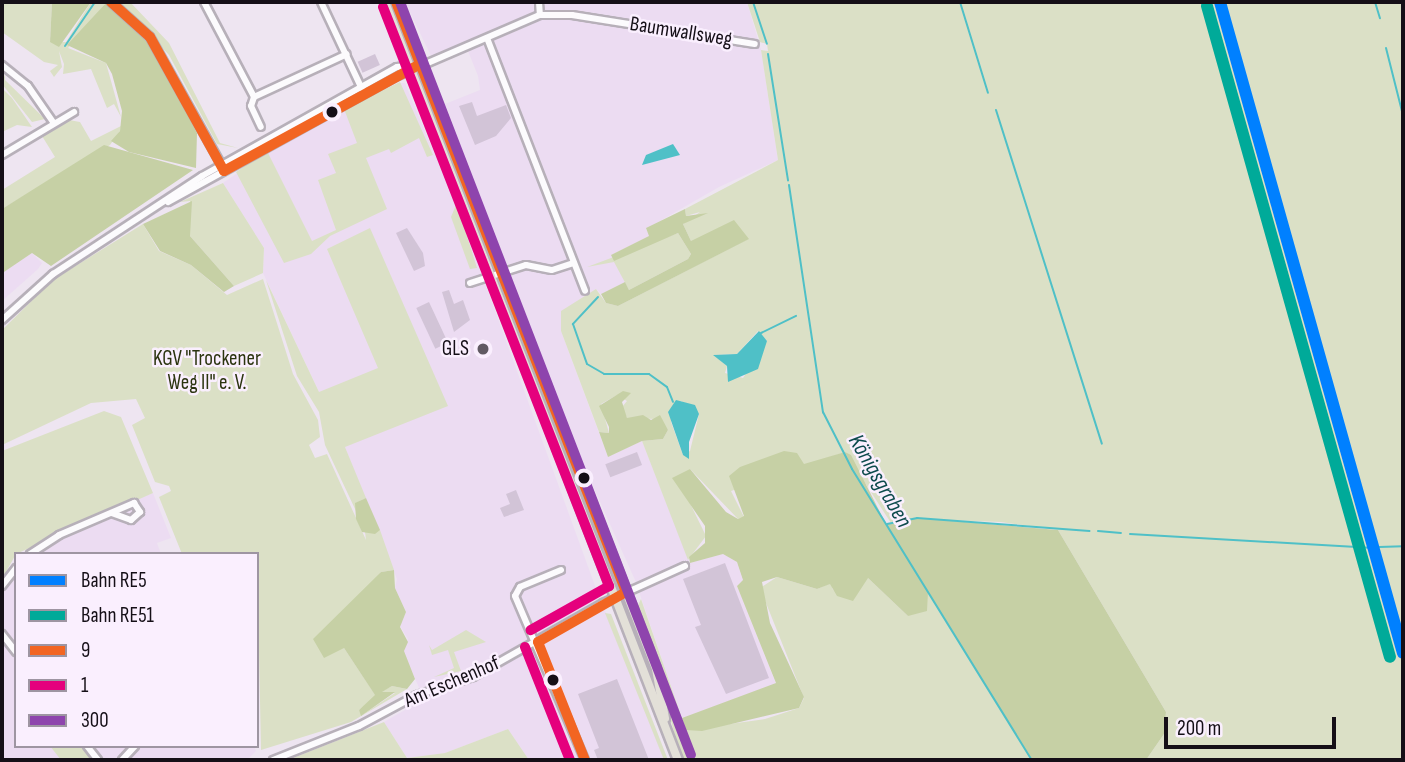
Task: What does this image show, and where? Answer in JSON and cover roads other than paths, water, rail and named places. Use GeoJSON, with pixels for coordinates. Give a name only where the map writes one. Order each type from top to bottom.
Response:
{"type":"FeatureCollection","features":[{"type":"Feature","properties":{"kind":"main road"},"geometry":{"type":"LineString","coordinates":[[385,2],[678,760]]}},
{"type":"Feature","properties":{"kind":"main road"},"geometry":{"type":"LineString","coordinates":[[396,2],[656,669],[678,760]]}},
{"type":"Feature","properties":{"kind":"street"},"geometry":{"type":"LineString","coordinates":[[111,2],[150,37],[223,168]]}},
{"type":"Feature","properties":{"kind":"street"},"geometry":{"type":"LineString","coordinates":[[204,2],[254,97],[251,106],[261,127]]}},
{"type":"Feature","properties":{"kind":"street"},"geometry":{"type":"LineString","coordinates":[[321,2],[337,44],[347,54],[362,89]]}},
{"type":"Feature","properties":{"kind":"street"},"geometry":{"type":"LineString","coordinates":[[539,2],[540,15]]}},
{"type":"Feature","properties":{"kind":"street","name":"Baumwallsweg"},"geometry":{"type":"LineString","coordinates":[[420,64],[540,15],[572,15],[755,44]]}},
{"type":"Feature","properties":{"kind":"street"},"geometry":{"type":"LineString","coordinates":[[487,38],[585,291]]}},
{"type":"Feature","properties":{"kind":"street"},"geometry":{"type":"LineString","coordinates":[[254,97],[347,54]]}},
{"type":"Feature","properties":{"kind":"street"},"geometry":{"type":"LineString","coordinates":[[2,320],[53,274],[160,206],[362,89],[410,66],[420,64]]}},
{"type":"Feature","properties":{"kind":"street"},"geometry":{"type":"LineString","coordinates":[[2,65],[28,86],[53,122]]}},
{"type":"Feature","properties":{"kind":"street"},"geometry":{"type":"LineString","coordinates":[[223,168],[410,66]]}},
{"type":"Feature","properties":{"kind":"street"},"geometry":{"type":"LineString","coordinates":[[2,155],[53,122],[75,112]]}},
{"type":"Feature","properties":{"kind":"street"},"geometry":{"type":"LineString","coordinates":[[470,282],[526,265],[552,270],[574,263]]}},
{"type":"Feature","properties":{"kind":"street"},"geometry":{"type":"LineString","coordinates":[[34,552],[112,513]]}},
{"type":"Feature","properties":{"kind":"street","name":"Am Eschenhof"},"geometry":{"type":"LineString","coordinates":[[273,760],[359,726],[417,695],[473,677],[615,597],[685,566]]}},
{"type":"Feature","properties":{"kind":"street"},"geometry":{"type":"LineString","coordinates":[[561,570],[516,592],[585,760]]}},
{"type":"Feature","properties":{"kind":"street"},"geometry":{"type":"LineString","coordinates":[[2,586],[14,571]]}},
{"type":"Feature","properties":{"kind":"street"},"geometry":{"type":"LineString","coordinates":[[2,634],[14,649]]}},
{"type":"Feature","properties":{"kind":"water"},"geometry":{"type":"Polygon","coordinates":[[[673,144],[680,155],[642,165],[646,155],[673,144]]]}},
{"type":"Feature","properties":{"kind":"water"},"geometry":{"type":"Polygon","coordinates":[[[759,331],[767,341],[758,369],[728,382],[727,366],[713,355],[737,354],[759,331]]]}},
{"type":"Feature","properties":{"kind":"water"},"geometry":{"type":"Polygon","coordinates":[[[676,400],[695,405],[699,414],[689,442],[689,459],[683,455],[668,412],[676,400]]]}},
{"type":"Feature","properties":{"kind":"waterway"},"geometry":{"type":"LineString","coordinates":[[65,46],[95,2]]}},
{"type":"Feature","properties":{"kind":"waterway","name":"Königsgraben"},"geometry":{"type":"LineString","coordinates":[[753,2],[767,44]]}},
{"type":"Feature","properties":{"kind":"waterway"},"geometry":{"type":"LineString","coordinates":[[960,2],[988,93]]}},
{"type":"Feature","properties":{"kind":"waterway"},"geometry":{"type":"LineString","coordinates":[[1375,2],[1380,18]]}},
{"type":"Feature","properties":{"kind":"waterway"},"geometry":{"type":"LineString","coordinates":[[1386,48],[1403,115]]}},
{"type":"Feature","properties":{"kind":"waterway","name":"Königsgraben"},"geometry":{"type":"LineString","coordinates":[[768,54],[788,180]]}},
{"type":"Feature","properties":{"kind":"waterway"},"geometry":{"type":"LineString","coordinates":[[996,110],[1102,444]]}},
{"type":"Feature","properties":{"kind":"waterway","name":"Königsgraben"},"geometry":{"type":"LineString","coordinates":[[789,185],[823,412],[852,469],[1032,760]]}},
{"type":"Feature","properties":{"kind":"waterway"},"geometry":{"type":"LineString","coordinates":[[598,297],[573,324],[587,364],[604,374],[649,374],[667,387],[673,402]]}},
{"type":"Feature","properties":{"kind":"waterway"},"geometry":{"type":"LineString","coordinates":[[761,333],[796,316]]}},
{"type":"Feature","properties":{"kind":"waterway"},"geometry":{"type":"LineString","coordinates":[[887,524],[917,518],[1090,531]]}},
{"type":"Feature","properties":{"kind":"waterway"},"geometry":{"type":"LineString","coordinates":[[1098,531],[1121,533]]}},
{"type":"Feature","properties":{"kind":"waterway"},"geometry":{"type":"LineString","coordinates":[[1130,534],[1370,548]]}},
{"type":"Feature","properties":{"kind":"waterway"},"geometry":{"type":"LineString","coordinates":[[1379,547],[1403,546]]}},
{"type":"Feature","properties":{"kind":"rail line","name":"RE5"},"geometry":{"type":"LineString","coordinates":[[1220,2],[1403,653]]}},
{"type":"Feature","properties":{"kind":"rail line","name":"RE51"},"geometry":{"type":"LineString","coordinates":[[1207,6],[1390,657]]}},
{"type":"Feature","properties":{"kind":"place","name":"GLS"},"geometry":{"type":"Point","coordinates":[483,349]}},
{"type":"Feature","properties":{"kind":"park label","name":"KGV \"Trockener Weg II\" e. V."},"geometry":{"type":"Point","coordinates":[207,371]}}]}
